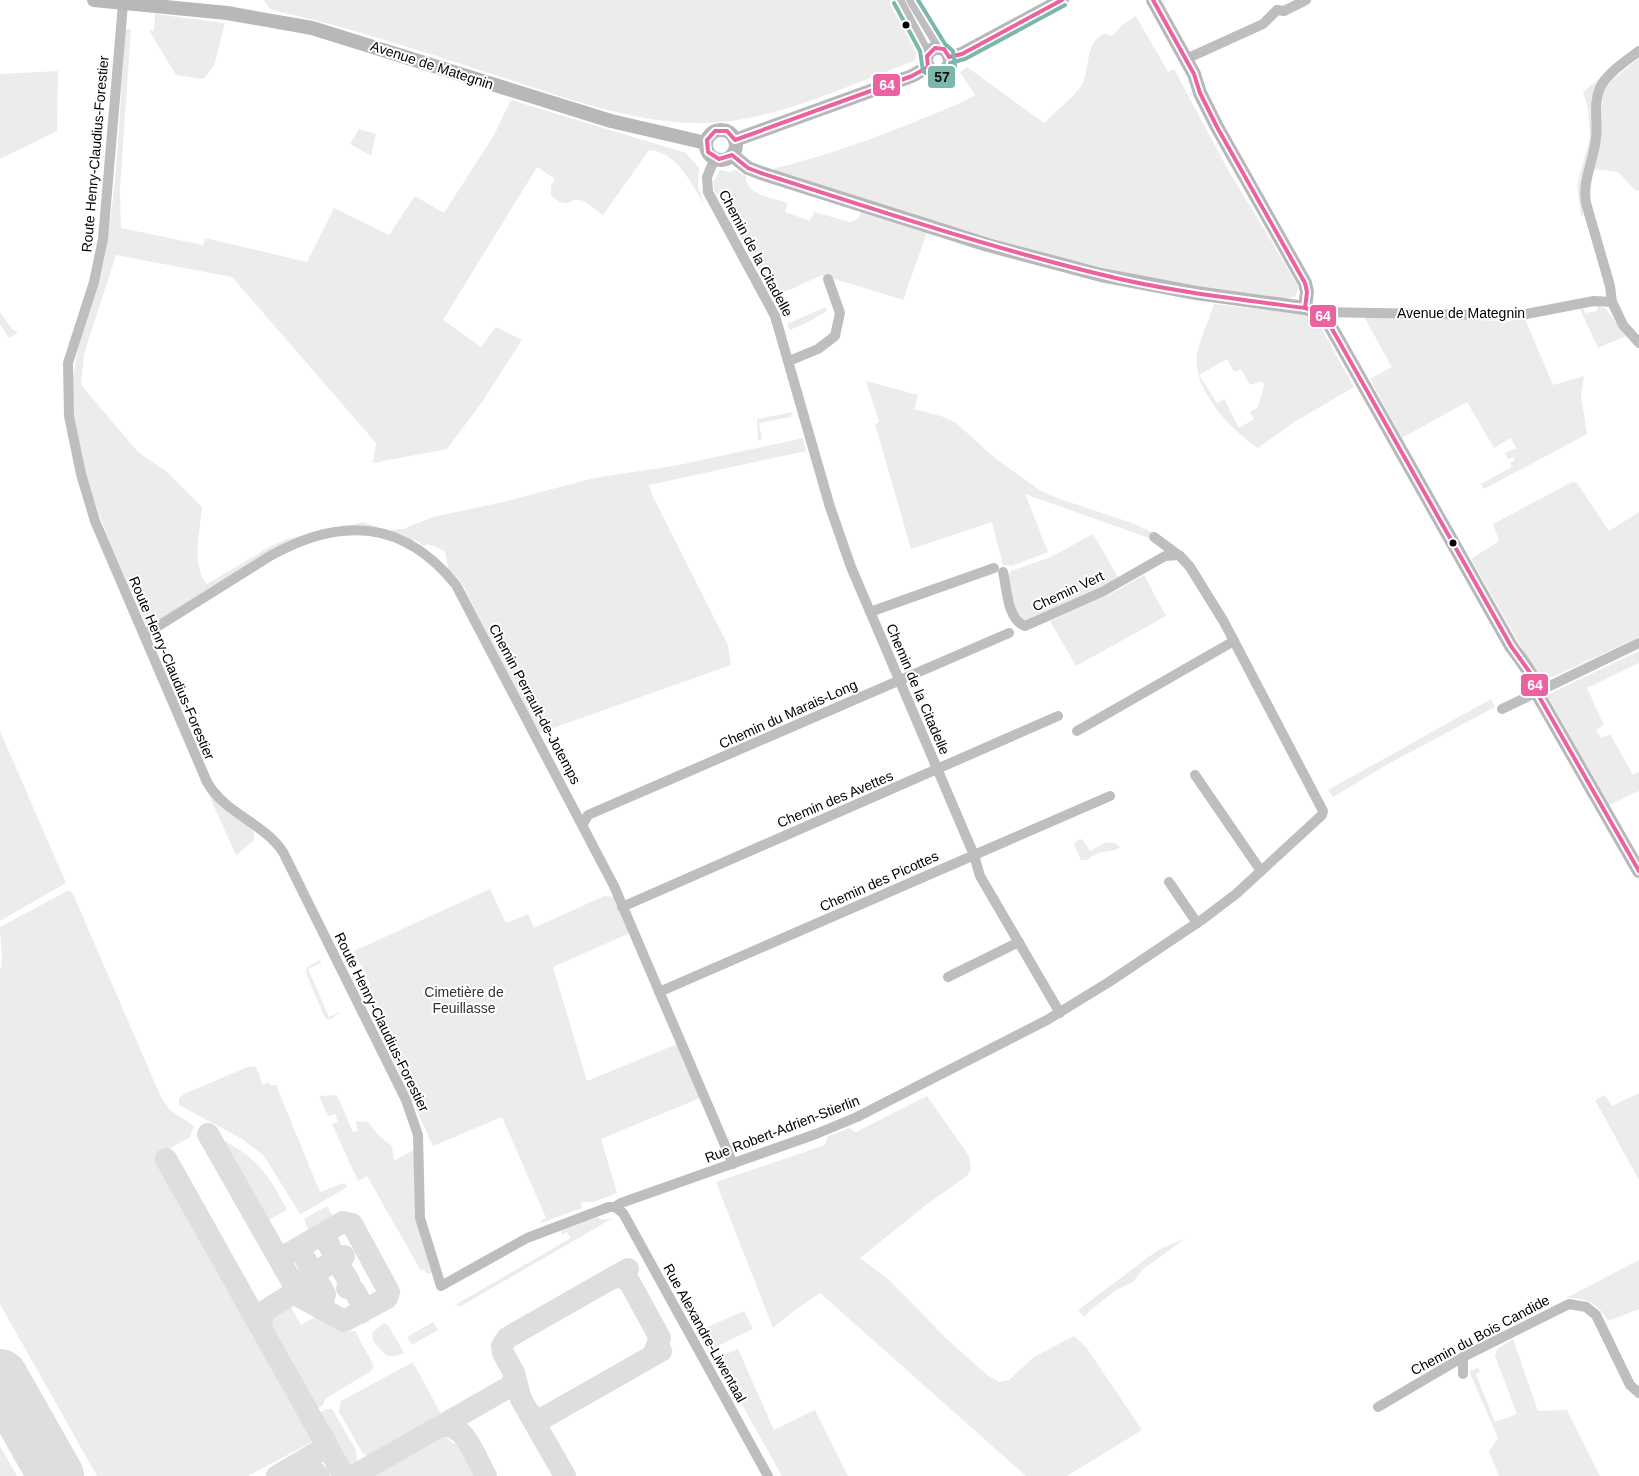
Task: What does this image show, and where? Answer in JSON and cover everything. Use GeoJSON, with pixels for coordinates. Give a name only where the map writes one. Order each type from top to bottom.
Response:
{"type":"FeatureCollection","features":[{"type":"Feature","properties":{"kind":"main road","name":"Avenue de Mategnin"},"geometry":{"type":"LineString","coordinates":[[94,0],[235,14],[312,28],[610,121],[706,143]]}},
{"type":"Feature","properties":{"kind":"main road","name":"Avenue de Mategnin"},"geometry":{"type":"LineString","coordinates":[[138,0],[153,5]]}},
{"type":"Feature","properties":{"kind":"main road"},"geometry":{"type":"LineString","coordinates":[[734,140],[912,76],[936,56],[962,54],[1062,0]]}},
{"type":"Feature","properties":{"kind":"main road"},"geometry":{"type":"LineString","coordinates":[[1153,0],[1186,58],[1218,128],[1306,283],[1305,308]]}},
{"type":"Feature","properties":{"kind":"main road"},"geometry":{"type":"LineString","coordinates":[[718,130],[729,133],[734,140],[735,148],[732,154],[723,159],[715,158],[708,152],[706,143],[710,135],[718,130]]}},
{"type":"Feature","properties":{"kind":"main road"},"geometry":{"type":"LineString","coordinates":[[732,154],[748,168],[761,173],[1039,259],[1172,289],[1305,308],[1319,312],[1327,320],[1511,646],[1517,670],[1527,688],[1537,693],[1639,871]]}},
{"type":"Feature","properties":{"kind":"street"},"geometry":{"type":"LineString","coordinates":[[899,0],[936,56]]}},
{"type":"Feature","properties":{"kind":"street"},"geometry":{"type":"LineString","coordinates":[[911,0],[936,56]]}},
{"type":"Feature","properties":{"kind":"street"},"geometry":{"type":"LineString","coordinates":[[1186,58],[1262,24],[1275,11],[1284,11],[1306,0]]}},
{"type":"Feature","properties":{"kind":"street","name":"Route Henry-Claudius-Forestier"},"geometry":{"type":"LineString","coordinates":[[123,4],[100,257],[69,358],[67,385],[69,416],[81,474],[95,521],[201,771],[212,790],[230,808],[262,828],[283,852],[411,1111],[418,1135],[420,1218],[441,1286]]}},
{"type":"Feature","properties":{"kind":"street"},"geometry":{"type":"LineString","coordinates":[[1639,51],[1610,75],[1600,88],[1596,101],[1596,138],[1585,186],[1586,203],[1610,286],[1612,302],[1623,325],[1639,343]]}},
{"type":"Feature","properties":{"kind":"street","name":"Chemin de la Citadelle"},"geometry":{"type":"LineString","coordinates":[[715,158],[707,178],[708,192],[767,303],[772,309],[839,534],[870,612],[974,855],[980,876],[1060,1013]]}},
{"type":"Feature","properties":{"kind":"street"},"geometry":{"type":"LineString","coordinates":[[789,361],[818,349],[835,336],[840,313],[828,279]]}},
{"type":"Feature","properties":{"kind":"street","name":"Avenue de Mategnin"},"geometry":{"type":"LineString","coordinates":[[1319,312],[1526,314],[1594,301],[1612,302]]}},
{"type":"Feature","properties":{"kind":"street","name":"Chemin Perrault-de-Jotemps"},"geometry":{"type":"LineString","coordinates":[[144,635],[286,547],[348,530],[368,530],[402,540],[430,556],[456,585],[583,824],[622,907],[734,1164]]}},
{"type":"Feature","properties":{"kind":"street"},"geometry":{"type":"LineString","coordinates":[[1077,731],[1234,641],[1190,567],[1154,536]]}},
{"type":"Feature","properties":{"kind":"street","name":"Chemin Vert"},"geometry":{"type":"LineString","coordinates":[[870,612],[998,570],[1014,618],[1019,624],[1025,626],[1102,592],[1165,556],[1177,554]]}},
{"type":"Feature","properties":{"kind":"street","name":"Chemin du Marais-Long"},"geometry":{"type":"LineString","coordinates":[[583,824],[588,815],[764,740],[898,679],[1009,633]]}},
{"type":"Feature","properties":{"kind":"street","name":"Rue Robert-Adrien-Stierlin"},"geometry":{"type":"LineString","coordinates":[[441,1286],[527,1238],[609,1208],[615,1208],[663,1188],[734,1164],[857,1117],[1060,1013],[1197,923],[1236,894],[1322,815],[1323,810],[1234,641]]}},
{"type":"Feature","properties":{"kind":"street"},"geometry":{"type":"LineString","coordinates":[[1502,709],[1639,643]]}},
{"type":"Feature","properties":{"kind":"street","name":"Chemin des Avettes"},"geometry":{"type":"LineString","coordinates":[[622,907],[1058,716]]}},
{"type":"Feature","properties":{"kind":"street"},"geometry":{"type":"LineString","coordinates":[[1196,775],[1261,871]]}},
{"type":"Feature","properties":{"kind":"street","name":"Chemin des Picottes"},"geometry":{"type":"LineString","coordinates":[[659,992],[1110,796]]}},
{"type":"Feature","properties":{"kind":"street"},"geometry":{"type":"LineString","coordinates":[[1169,882],[1197,923]]}},
{"type":"Feature","properties":{"kind":"street"},"geometry":{"type":"LineString","coordinates":[[948,977],[1019,942]]}},
{"type":"Feature","properties":{"kind":"street","name":"Rue Alexandre-Liwentaal"},"geometry":{"type":"LineString","coordinates":[[615,1208],[623,1214],[768,1476]]}},
{"type":"Feature","properties":{"kind":"street","name":"Chemin du Bois Candide"},"geometry":{"type":"LineString","coordinates":[[1378,1407],[1463,1357],[1561,1307],[1579,1305],[1591,1310],[1601,1321],[1630,1385],[1639,1393]]}},
{"type":"Feature","properties":{"kind":"street"},"geometry":{"type":"LineString","coordinates":[[1463,1357],[1463,1374]]}},
{"type":"Feature","properties":{"kind":"green space"},"geometry":{"type":"Polygon","coordinates":[[[264,0],[891,0],[918,52],[914,61],[783,110],[738,120],[708,123],[678,122],[648,118],[588,105],[390,41],[276,11],[270,9],[264,0]]]}},
{"type":"Feature","properties":{"kind":"green space"},"geometry":{"type":"Polygon","coordinates":[[[155,14],[225,23],[214,66],[203,79],[176,75],[149,30],[154,31],[155,14]]]}},
{"type":"Feature","properties":{"kind":"green space"},"geometry":{"type":"Polygon","coordinates":[[[1136,16],[1168,72],[1174,69],[1227,168],[1299,287],[1295,297],[1274,299],[1250,296],[1095,266],[933,221],[772,169],[820,156],[867,140],[960,103],[975,95],[960,72],[967,67],[1044,123],[1080,88],[1093,43],[1105,34],[1112,36],[1122,25],[1136,16]]]}},
{"type":"Feature","properties":{"kind":"green space"},"geometry":{"type":"Polygon","coordinates":[[[125,29],[131,29],[120,189],[121,228],[203,245],[205,238],[307,262],[334,208],[389,235],[415,196],[444,213],[494,135],[511,100],[686,153],[699,168],[698,187],[704,204],[682,170],[668,156],[659,152],[649,150],[603,215],[583,201],[575,200],[562,203],[557,200],[551,195],[551,186],[555,179],[537,167],[443,320],[481,347],[496,327],[522,340],[482,402],[447,449],[373,463],[376,443],[232,277],[116,255],[84,354],[81,385],[139,453],[166,471],[202,507],[198,537],[198,558],[199,568],[207,584],[271,546],[287,539],[325,531],[148,628],[111,545],[90,488],[76,429],[73,399],[73,380],[76,362],[101,273],[113,199],[125,29]]]}},
{"type":"Feature","properties":{"kind":"green space"},"geometry":{"type":"Polygon","coordinates":[[[1639,58],[1639,190],[1636,191],[1618,172],[1594,169],[1604,90],[1612,80],[1639,58]]]}},
{"type":"Feature","properties":{"kind":"green space"},"geometry":{"type":"Polygon","coordinates":[[[58,71],[57,131],[0,159],[0,74],[58,71]]]}},
{"type":"Feature","properties":{"kind":"green space"},"geometry":{"type":"Polygon","coordinates":[[[1607,72],[1580,196],[1584,214],[1581,216],[1577,186],[1590,137],[1588,108],[1583,92],[1607,72]]]}},
{"type":"Feature","properties":{"kind":"green space"},"geometry":{"type":"Polygon","coordinates":[[[359,129],[376,134],[371,156],[350,144],[359,129]]]}},
{"type":"Feature","properties":{"kind":"green space"},"geometry":{"type":"Polygon","coordinates":[[[720,170],[729,172],[735,170],[746,176],[750,188],[755,192],[788,203],[785,212],[810,221],[814,212],[850,222],[858,219],[861,212],[927,233],[903,300],[822,275],[789,290],[772,294],[714,190],[713,182],[720,170]]]}},
{"type":"Feature","properties":{"kind":"green space"},"geometry":{"type":"Polygon","coordinates":[[[1214,304],[1306,314],[1316,319],[1354,387],[1296,421],[1258,448],[1226,420],[1207,395],[1201,382],[1197,368],[1198,349],[1214,304]],[[1227,359],[1199,375],[1217,403],[1224,399],[1239,428],[1254,419],[1250,412],[1258,407],[1264,386],[1262,381],[1250,385],[1241,369],[1234,372],[1227,359]]]}},
{"type":"Feature","properties":{"kind":"green space"},"geometry":{"type":"Polygon","coordinates":[[[1597,305],[1606,309],[1626,336],[1598,348],[1580,309],[1583,308],[1585,313],[1597,311],[1597,305]]]}},
{"type":"Feature","properties":{"kind":"green space"},"geometry":{"type":"Polygon","coordinates":[[[826,307],[827,311],[823,314],[790,330],[787,324],[826,307]]]}},
{"type":"Feature","properties":{"kind":"green space"},"geometry":{"type":"Polygon","coordinates":[[[0,312],[12,329],[18,333],[9,338],[0,324],[0,312]]]}},
{"type":"Feature","properties":{"kind":"green space"},"geometry":{"type":"Polygon","coordinates":[[[1364,317],[1508,321],[1525,319],[1553,385],[1584,376],[1581,395],[1587,434],[1484,489],[1481,484],[1512,467],[1510,463],[1515,460],[1513,457],[1508,459],[1505,453],[1516,448],[1511,438],[1494,448],[1467,402],[1402,438],[1370,379],[1392,367],[1364,317]]]}},
{"type":"Feature","properties":{"kind":"green space"},"geometry":{"type":"Polygon","coordinates":[[[866,381],[918,395],[914,409],[944,417],[956,423],[996,459],[1038,489],[1057,498],[1132,523],[1156,534],[1152,539],[1025,494],[1048,552],[1012,566],[1003,565],[992,522],[911,549],[875,424],[879,422],[866,381]]]}},
{"type":"Feature","properties":{"kind":"green space"},"geometry":{"type":"Polygon","coordinates":[[[793,412],[790,417],[759,423],[762,439],[758,440],[757,419],[793,412]]]}},
{"type":"Feature","properties":{"kind":"green space"},"geometry":{"type":"Polygon","coordinates":[[[803,438],[806,451],[649,485],[653,497],[728,645],[731,665],[539,733],[461,582],[448,568],[445,551],[428,544],[423,546],[417,541],[348,526],[363,522],[387,530],[403,529],[433,517],[503,502],[594,478],[679,465],[803,438]]]}},
{"type":"Feature","properties":{"kind":"green space"},"geometry":{"type":"Polygon","coordinates":[[[1572,482],[1577,483],[1609,531],[1639,512],[1639,637],[1555,676],[1540,680],[1471,559],[1499,541],[1493,524],[1572,482]]]}},
{"type":"Feature","properties":{"kind":"green space"},"geometry":{"type":"Polygon","coordinates":[[[1093,534],[1118,577],[1098,589],[1024,622],[1017,618],[1007,579],[1011,571],[1051,557],[1093,534]]]}},
{"type":"Feature","properties":{"kind":"green space"},"geometry":{"type":"Polygon","coordinates":[[[1144,575],[1166,616],[1076,666],[1050,621],[1111,594],[1144,575]]]}},
{"type":"Feature","properties":{"kind":"green space"},"geometry":{"type":"Polygon","coordinates":[[[1639,651],[1639,663],[1587,688],[1604,725],[1596,730],[1601,738],[1610,734],[1633,775],[1639,772],[1639,791],[1609,805],[1547,695],[1639,651]]]}},
{"type":"Feature","properties":{"kind":"green space"},"geometry":{"type":"Polygon","coordinates":[[[1491,699],[1495,707],[1388,764],[1333,797],[1328,790],[1491,699]]]}},
{"type":"Feature","properties":{"kind":"green space"},"geometry":{"type":"Polygon","coordinates":[[[0,731],[66,883],[0,921],[0,731]]]}},
{"type":"Feature","properties":{"kind":"green space"},"geometry":{"type":"Polygon","coordinates":[[[207,791],[220,806],[254,829],[254,840],[236,855],[207,791]]]}},
{"type":"Feature","properties":{"kind":"green space"},"geometry":{"type":"Polygon","coordinates":[[[1080,839],[1083,840],[1090,851],[1109,843],[1120,847],[1101,852],[1087,860],[1081,860],[1074,844],[1080,839]]]}},
{"type":"Feature","properties":{"kind":"green space","name":"Cimetière de Feuillasse"},"geometry":{"type":"Polygon","coordinates":[[[490,889],[506,923],[528,914],[534,928],[604,896],[615,897],[630,933],[553,967],[587,1081],[677,1044],[700,1098],[601,1139],[617,1193],[594,1202],[581,1202],[582,1208],[541,1223],[540,1221],[546,1218],[502,1117],[433,1146],[361,989],[370,984],[354,951],[490,889]]]}},
{"type":"Feature","properties":{"kind":"green space"},"geometry":{"type":"Polygon","coordinates":[[[69,890],[73,894],[161,1097],[170,1110],[194,1126],[190,1137],[159,1155],[315,1431],[316,1438],[312,1442],[248,1476],[97,1476],[0,1304],[0,971],[2,956],[0,927],[69,890]]]}},
{"type":"Feature","properties":{"kind":"green space"},"geometry":{"type":"Polygon","coordinates":[[[320,960],[321,963],[308,969],[329,1017],[342,1011],[330,1020],[325,1018],[306,973],[307,967],[320,960]]]}},
{"type":"Feature","properties":{"kind":"green space"},"geometry":{"type":"Polygon","coordinates":[[[250,1066],[256,1067],[263,1085],[269,1082],[270,1085],[276,1085],[320,1192],[344,1183],[347,1187],[303,1213],[300,1214],[264,1156],[242,1139],[179,1105],[179,1098],[184,1094],[250,1066]]]}},
{"type":"Feature","properties":{"kind":"green space"},"geometry":{"type":"Polygon","coordinates":[[[1639,1093],[1639,1180],[1595,1100],[1605,1095],[1612,1106],[1639,1093]]]}},
{"type":"Feature","properties":{"kind":"green space"},"geometry":{"type":"Polygon","coordinates":[[[337,1095],[353,1132],[358,1131],[356,1121],[368,1122],[379,1136],[392,1146],[394,1161],[414,1150],[415,1218],[431,1272],[429,1274],[424,1269],[421,1271],[367,1176],[358,1181],[332,1124],[338,1122],[335,1114],[328,1116],[319,1096],[337,1095]]]}},
{"type":"Feature","properties":{"kind":"green space"},"geometry":{"type":"Polygon","coordinates":[[[927,1096],[969,1156],[971,1170],[967,1176],[926,1205],[860,1258],[888,1279],[949,1341],[987,1375],[999,1382],[1009,1380],[1034,1357],[1074,1336],[1086,1347],[1142,1430],[1067,1476],[1026,1476],[820,1293],[773,1328],[716,1182],[825,1145],[827,1137],[849,1128],[856,1132],[927,1096]]]}},
{"type":"Feature","properties":{"kind":"green space"},"geometry":{"type":"Polygon","coordinates":[[[211,1134],[238,1149],[257,1164],[265,1173],[287,1210],[265,1222],[258,1211],[254,1212],[211,1134]]]}},
{"type":"Feature","properties":{"kind":"green space"},"geometry":{"type":"Polygon","coordinates":[[[327,1206],[335,1220],[310,1233],[304,1219],[327,1206]]]}},
{"type":"Feature","properties":{"kind":"green space"},"geometry":{"type":"Polygon","coordinates":[[[598,1217],[602,1220],[613,1218],[461,1306],[455,1305],[571,1238],[567,1232],[562,1235],[561,1231],[598,1217]]]}},
{"type":"Feature","properties":{"kind":"green space"},"geometry":{"type":"Polygon","coordinates":[[[1186,1238],[1143,1269],[1133,1282],[1116,1290],[1088,1312],[1085,1317],[1078,1310],[1158,1250],[1186,1238]]]}},
{"type":"Feature","properties":{"kind":"green space"},"geometry":{"type":"Polygon","coordinates":[[[1639,1260],[1639,1309],[1608,1321],[1600,1310],[1591,1303],[1580,1299],[1566,1298],[1639,1260]]]}},
{"type":"Feature","properties":{"kind":"green space"},"geometry":{"type":"Polygon","coordinates":[[[285,1304],[290,1305],[301,1325],[319,1315],[345,1329],[346,1332],[355,1331],[374,1366],[371,1371],[325,1399],[323,1405],[313,1411],[265,1326],[267,1315],[285,1304]]]}},
{"type":"Feature","properties":{"kind":"green space"},"geometry":{"type":"Polygon","coordinates":[[[744,1311],[753,1329],[711,1349],[701,1330],[744,1311]]]}},
{"type":"Feature","properties":{"kind":"green space"},"geometry":{"type":"Polygon","coordinates":[[[433,1322],[438,1330],[412,1345],[407,1337],[433,1322]]]}},
{"type":"Feature","properties":{"kind":"green space"},"geometry":{"type":"Polygon","coordinates":[[[384,1323],[388,1325],[404,1353],[396,1356],[387,1356],[373,1341],[372,1333],[384,1323]]]}},
{"type":"Feature","properties":{"kind":"green space"},"geometry":{"type":"Polygon","coordinates":[[[1513,1339],[1538,1411],[1567,1410],[1600,1476],[1499,1476],[1489,1452],[1498,1438],[1469,1371],[1478,1368],[1480,1372],[1476,1374],[1495,1422],[1517,1414],[1495,1356],[1497,1349],[1513,1339]]]}},
{"type":"Feature","properties":{"kind":"green space"},"geometry":{"type":"Polygon","coordinates":[[[738,1349],[774,1430],[815,1410],[848,1476],[782,1476],[716,1358],[738,1349]]]}},
{"type":"Feature","properties":{"kind":"green space"},"geometry":{"type":"Polygon","coordinates":[[[413,1362],[442,1416],[370,1457],[363,1454],[339,1412],[341,1401],[413,1362]]]}},
{"type":"Feature","properties":{"kind":"green space"},"geometry":{"type":"Polygon","coordinates":[[[326,1409],[332,1409],[356,1450],[357,1462],[350,1466],[346,1464],[316,1415],[326,1409]]]}},
{"type":"Feature","properties":{"kind":"green space"},"geometry":{"type":"Polygon","coordinates":[[[445,1436],[454,1444],[458,1442],[477,1476],[370,1476],[433,1439],[435,1441],[445,1436]]]}},
{"type":"Feature","properties":{"kind":"green space"},"geometry":{"type":"Polygon","coordinates":[[[0,1446],[17,1476],[0,1476],[0,1446]]]}},
{"type":"Feature","properties":{"kind":"taxiway"},"geometry":{"type":"LineString","coordinates":[[208,1134],[295,1287],[290,1295],[263,1312],[261,1326]]}},
{"type":"Feature","properties":{"kind":"taxiway"},"geometry":{"type":"LineString","coordinates":[[166,1159],[344,1476]]}},
{"type":"Feature","properties":{"kind":"taxiway"},"geometry":{"type":"LineString","coordinates":[[282,1264],[282,1259],[286,1255],[343,1222],[352,1224],[389,1292],[387,1298],[344,1321],[295,1294],[290,1295]]}},
{"type":"Feature","properties":{"kind":"taxiway"},"geometry":{"type":"LineString","coordinates":[[318,1237],[326,1239],[334,1255],[332,1263],[339,1265],[349,1281],[347,1288],[354,1290],[363,1306],[361,1313]]}},
{"type":"Feature","properties":{"kind":"taxiway"},"geometry":{"type":"LineString","coordinates":[[295,1287],[296,1283],[344,1256]]}},
{"type":"Feature","properties":{"kind":"taxiway"},"geometry":{"type":"LineString","coordinates":[[306,1260],[325,1294],[323,1301]]}},
{"type":"Feature","properties":{"kind":"taxiway"},"geometry":{"type":"LineString","coordinates":[[565,1476],[521,1399],[514,1373],[503,1353],[502,1346],[507,1338],[628,1269]]}},
{"type":"Feature","properties":{"kind":"taxiway"},"geometry":{"type":"LineString","coordinates":[[614,1277],[624,1278],[630,1283],[660,1338],[655,1350]]}},
{"type":"Feature","properties":{"kind":"taxiway"},"geometry":{"type":"LineString","coordinates":[[530,1414],[538,1419],[545,1417],[661,1351]]}},
{"type":"Feature","properties":{"kind":"taxiway"},"geometry":{"type":"LineString","coordinates":[[353,1476],[509,1387],[514,1380],[514,1373]]}},
{"type":"Feature","properties":{"kind":"taxiway"},"geometry":{"type":"LineString","coordinates":[[442,1426],[450,1426],[463,1436],[469,1443],[486,1476]]}},
{"type":"Feature","properties":{"kind":"taxiway"},"geometry":{"type":"LineString","coordinates":[[277,1476],[323,1449],[325,1440]]}},
{"type":"Feature","properties":{"kind":"taxiway"},"geometry":{"type":"LineString","coordinates":[[296,1465],[309,1466],[319,1476]]}},
{"type":"Feature","properties":{"kind":"runway"},"geometry":{"type":"LineString","coordinates":[[0,1377],[56,1476]]}},
{"type":"Feature","properties":{"kind":"transit line","name":"57"},"geometry":{"type":"LineString","coordinates":[[894,3],[920,51],[923,71],[930,76],[943,77],[955,66],[953,51],[945,44],[918,0]]}},
{"type":"Feature","properties":{"kind":"transit line","name":"64"},"geometry":{"type":"LineString","coordinates":[[1062,0],[962,54],[949,57],[944,49],[935,48],[927,56],[928,67],[912,76],[735,140],[727,131],[715,131],[707,140],[708,152],[719,159],[732,155],[748,168],[761,173],[929,227],[1056,263],[1150,285],[1305,308],[1319,312],[1327,320],[1511,646],[1531,674],[1537,693],[1639,871]]}},
{"type":"Feature","properties":{"kind":"transit line","name":"64"},"geometry":{"type":"LineString","coordinates":[[1153,0],[1194,74],[1200,93],[1217,127],[1305,283],[1307,292],[1305,308]]}},
{"type":"Feature","properties":{"kind":"transit line","name":"57"},"geometry":{"type":"LineString","coordinates":[[950,63],[965,59],[1065,5]]}}]}
